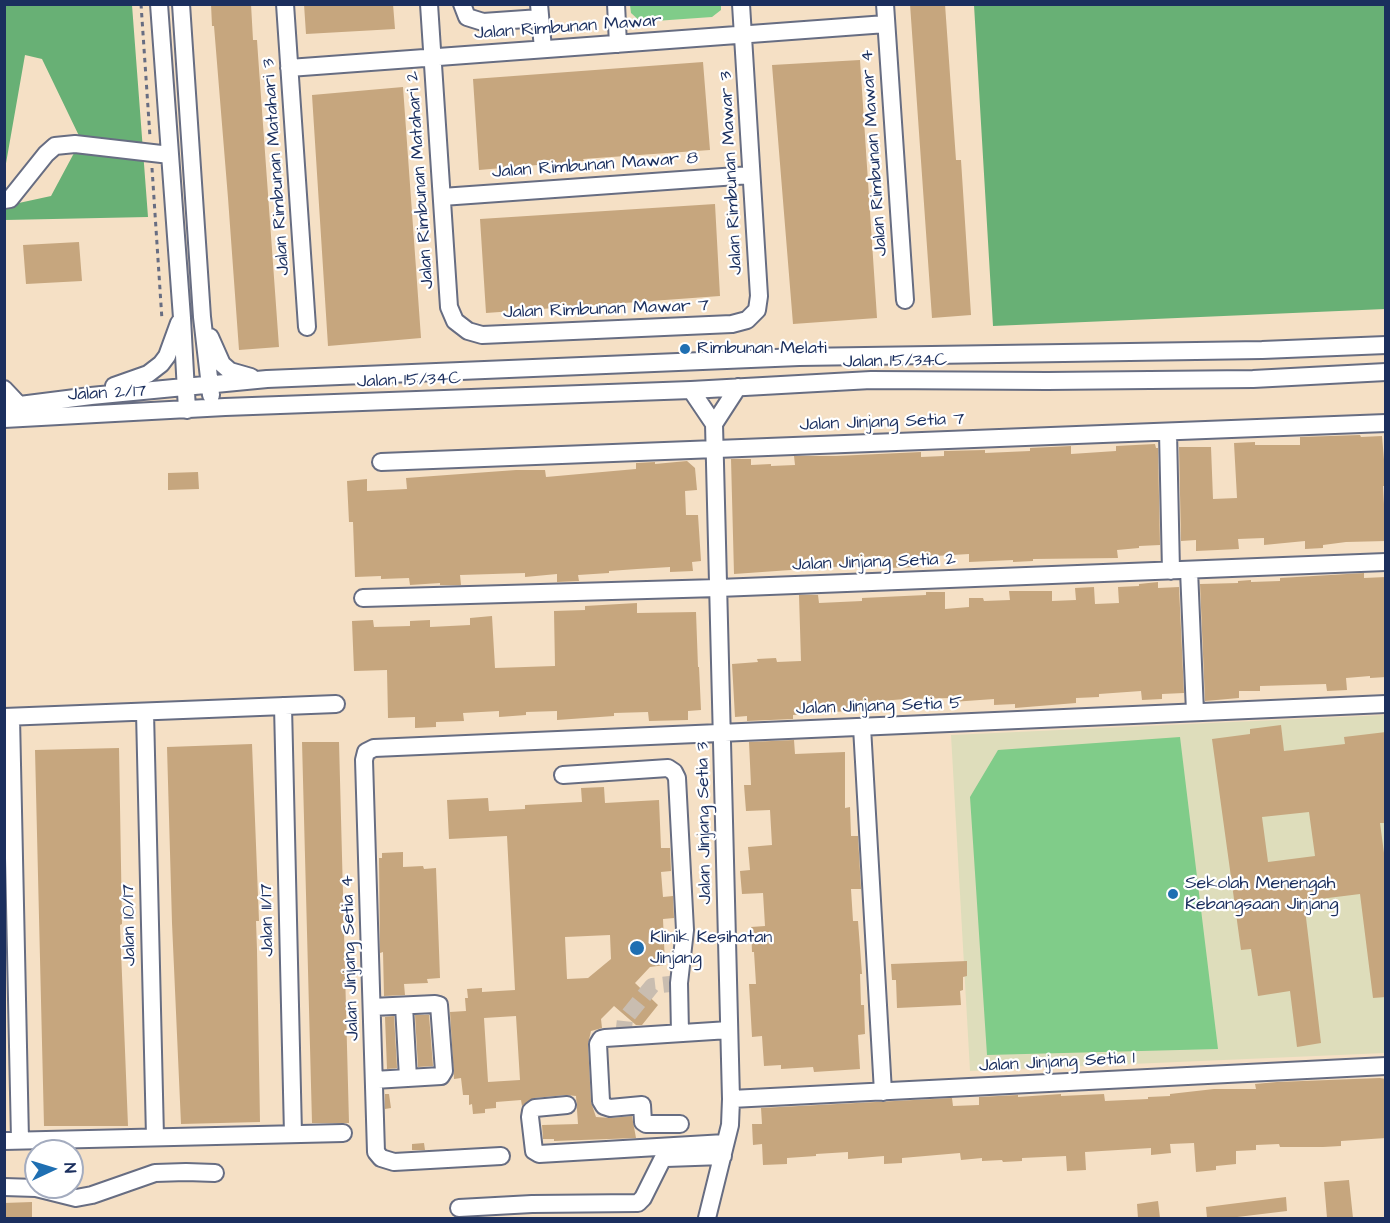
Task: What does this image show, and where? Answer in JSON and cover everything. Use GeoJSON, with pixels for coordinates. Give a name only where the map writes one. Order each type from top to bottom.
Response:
{"type":"FeatureCollection","features":[{"type":"Feature","properties":{"kind":"street"},"geometry":{"type":"LineString","coordinates":[[159,4],[187,410]]}},
{"type":"Feature","properties":{"kind":"street"},"geometry":{"type":"LineString","coordinates":[[182,4],[202,317],[212,408]]}},
{"type":"Feature","properties":{"kind":"street","name":"Jalan Rimbunan Matahari 3"},"geometry":{"type":"LineString","coordinates":[[285,4],[307,327]]}},
{"type":"Feature","properties":{"kind":"street","name":"Jalan Rimbunan Matahari 2"},"geometry":{"type":"LineString","coordinates":[[429,4],[449,307],[455,321],[468,331],[482,335]]}},
{"type":"Feature","properties":{"kind":"street"},"geometry":{"type":"LineString","coordinates":[[462,4],[467,17],[483,22],[540,11],[543,49]]}},
{"type":"Feature","properties":{"kind":"street"},"geometry":{"type":"LineString","coordinates":[[616,4],[618,44]]}},
{"type":"Feature","properties":{"kind":"street","name":"Jalan Rimbunan Mawar 3"},"geometry":{"type":"LineString","coordinates":[[732,324],[747,320],[757,310],[759,296],[741,4]]}},
{"type":"Feature","properties":{"kind":"street","name":"Jalan Rimbunan Mawar 4"},"geometry":{"type":"LineString","coordinates":[[885,4],[905,300]]}},
{"type":"Feature","properties":{"kind":"street","name":"Jalan Rimbunan Mawar"},"geometry":{"type":"LineString","coordinates":[[289,68],[886,24]]}},
{"type":"Feature","properties":{"kind":"street"},"geometry":{"type":"LineString","coordinates":[[4,200],[10,199],[46,154],[56,146],[75,144],[170,155]]}},
{"type":"Feature","properties":{"kind":"street","name":"Jalan Rimbunan Mawar 8"},"geometry":{"type":"LineString","coordinates":[[442,197],[751,175]]}},
{"type":"Feature","properties":{"kind":"street"},"geometry":{"type":"LineString","coordinates":[[202,317],[222,364],[244,376],[267,379]]}},
{"type":"Feature","properties":{"kind":"street"},"geometry":{"type":"LineString","coordinates":[[91,396],[148,374],[161,363],[167,356],[182,318]]}},
{"type":"Feature","properties":{"kind":"street","name":"Jalan Rimbunan Mawar 7"},"geometry":{"type":"LineString","coordinates":[[482,335],[732,324]]}},
{"type":"Feature","properties":{"kind":"street","name":"Jalan 15/34C"},"geometry":{"type":"LineString","coordinates":[[91,396],[267,379],[799,357],[1262,351],[1386,345]]}},
{"type":"Feature","properties":{"kind":"street","name":"Jalan 15/34C"},"geometry":{"type":"LineString","coordinates":[[212,408],[691,390],[871,380],[1253,379],[1386,372]]}},
{"type":"Feature","properties":{"kind":"street"},"geometry":{"type":"LineString","coordinates":[[691,390],[714,424],[738,387]]}},
{"type":"Feature","properties":{"kind":"street"},"geometry":{"type":"LineString","coordinates":[[4,389],[12,407]]}},
{"type":"Feature","properties":{"kind":"street","name":"Jalan 2/17"},"geometry":{"type":"LineString","coordinates":[[12,407],[91,396]]}},
{"type":"Feature","properties":{"kind":"street","name":"Jalan 2/17"},"geometry":{"type":"LineString","coordinates":[[4,418],[212,408]]}},
{"type":"Feature","properties":{"kind":"street","name":"Jalan Jinjang Setia 7"},"geometry":{"type":"LineString","coordinates":[[381,462],[1386,423]]}},
{"type":"Feature","properties":{"kind":"street","name":"Jalan Jinjang Setia 3"},"geometry":{"type":"LineString","coordinates":[[707,1218],[730,1125],[731,1099],[714,424]]}},
{"type":"Feature","properties":{"kind":"street"},"geometry":{"type":"LineString","coordinates":[[1168,432],[1171,571]]}},
{"type":"Feature","properties":{"kind":"street","name":"Jalan Jinjang Setia 2"},"geometry":{"type":"LineString","coordinates":[[363,598],[718,588],[1386,562]]}},
{"type":"Feature","properties":{"kind":"street"},"geometry":{"type":"LineString","coordinates":[[1189,570],[1195,712]]}},
{"type":"Feature","properties":{"kind":"street"},"geometry":{"type":"LineString","coordinates":[[336,704],[8,717],[12,1140],[343,1133]]}},
{"type":"Feature","properties":{"kind":"street","name":"Jalan Jinjang Setia 5"},"geometry":{"type":"LineString","coordinates":[[374,748],[1386,704]]}},
{"type":"Feature","properties":{"kind":"street","name":"Jalan 11/17"},"geometry":{"type":"LineString","coordinates":[[283,706],[293,1134]]}},
{"type":"Feature","properties":{"kind":"street","name":"Jalan 10/17"},"geometry":{"type":"LineString","coordinates":[[144,711],[155,1137]]}},
{"type":"Feature","properties":{"kind":"street"},"geometry":{"type":"LineString","coordinates":[[862,727],[883,1092]]}},
{"type":"Feature","properties":{"kind":"street","name":"Jalan Jinjang Setia 4"},"geometry":{"type":"LineString","coordinates":[[374,748],[366,752],[364,760],[376,1152],[381,1158],[393,1162],[501,1156]]}},
{"type":"Feature","properties":{"kind":"street"},"geometry":{"type":"LineString","coordinates":[[563,775],[668,768],[678,778],[684,930],[679,983],[680,1033]]}},
{"type":"Feature","properties":{"kind":"street"},"geometry":{"type":"LineString","coordinates":[[404,1005],[408,1078]]}},
{"type":"Feature","properties":{"kind":"street"},"geometry":{"type":"LineString","coordinates":[[372,1007],[439,1005],[444,1071],[441,1076],[374,1080]]}},
{"type":"Feature","properties":{"kind":"street"},"geometry":{"type":"LineString","coordinates":[[680,1124],[646,1124],[643,1122],[642,1106],[610,1108],[604,1106],[601,1101],[598,1044],[601,1039],[623,1036],[729,1030]]}},
{"type":"Feature","properties":{"kind":"street","name":"Jalan Jinjang Setia 1"},"geometry":{"type":"LineString","coordinates":[[731,1099],[1386,1066]]}},
{"type":"Feature","properties":{"kind":"street"},"geometry":{"type":"LineString","coordinates":[[567,1105],[535,1108],[531,1111],[534,1151],[539,1154],[724,1150]]}},
{"type":"Feature","properties":{"kind":"street"},"geometry":{"type":"LineString","coordinates":[[459,1208],[532,1204],[638,1203],[644,1198],[662,1160],[724,1150]]}},
{"type":"Feature","properties":{"kind":"street"},"geometry":{"type":"LineString","coordinates":[[4,1187],[36,1188],[76,1198],[92,1196],[155,1173],[215,1173]]}},
{"type":"Feature","properties":{"kind":"path"},"geometry":{"type":"LineString","coordinates":[[141,4],[162,324]]}},
{"type":"Feature","properties":{"kind":"shaded area","name":"Sekolah Menengah Kebangsaan Jinjang"},"geometry":{"type":"Polygon","coordinates":[[[1385,715],[1385,1053],[970,1071],[951,735],[1385,715]]]}},
{"type":"Feature","properties":{"kind":"green space"},"geometry":{"type":"Polygon","coordinates":[[[5,5],[132,5],[148,217],[5,220],[5,206],[51,196],[81,140],[42,59],[25,55],[5,169],[5,5]]]}},
{"type":"Feature","properties":{"kind":"green space"},"geometry":{"type":"Polygon","coordinates":[[[630,5],[721,5],[721,10],[712,17],[641,22],[631,13],[630,5]]]}},
{"type":"Feature","properties":{"kind":"green space"},"geometry":{"type":"Polygon","coordinates":[[[974,5],[1385,5],[1385,309],[993,326],[974,5]]]}},
{"type":"Feature","properties":{"kind":"green space"},"geometry":{"type":"Polygon","coordinates":[[[1180,737],[1218,1049],[987,1055],[970,797],[998,750],[1180,737]]]}},
{"type":"Feature","properties":{"kind":"building"},"geometry":{"type":"Polygon","coordinates":[[[211,4],[251,4],[253,40],[257,40],[279,347],[239,350],[211,4]]]}},
{"type":"Feature","properties":{"kind":"building"},"geometry":{"type":"Polygon","coordinates":[[[304,4],[393,4],[395,29],[306,34],[304,4]]]}},
{"type":"Feature","properties":{"kind":"building"},"geometry":{"type":"Polygon","coordinates":[[[910,4],[945,4],[956,160],[961,160],[971,315],[932,318],[910,4]]]}},
{"type":"Feature","properties":{"kind":"building"},"geometry":{"type":"Polygon","coordinates":[[[860,60],[877,318],[793,324],[772,65],[860,60]]]}},
{"type":"Feature","properties":{"kind":"building"},"geometry":{"type":"Polygon","coordinates":[[[703,62],[710,150],[583,159],[584,161],[479,170],[473,79],[703,62]]]}},
{"type":"Feature","properties":{"kind":"building"},"geometry":{"type":"Polygon","coordinates":[[[403,87],[421,338],[328,346],[312,95],[403,87]]]}},
{"type":"Feature","properties":{"kind":"building"},"geometry":{"type":"Polygon","coordinates":[[[715,204],[720,296],[486,313],[480,219],[715,204]]]}},
{"type":"Feature","properties":{"kind":"building"},"geometry":{"type":"Polygon","coordinates":[[[79,242],[82,281],[26,284],[23,245],[79,242]]]}},
{"type":"Feature","properties":{"kind":"building"},"geometry":{"type":"Polygon","coordinates":[[[1360,435],[1361,437],[1382,436],[1386,483],[1386,486],[1383,486],[1386,541],[1346,542],[1323,545],[1323,548],[1305,549],[1305,541],[1264,545],[1264,538],[1238,539],[1239,549],[1196,551],[1196,540],[1181,541],[1179,447],[1211,447],[1213,499],[1237,498],[1234,443],[1300,445],[1300,437],[1360,435]]]}},
{"type":"Feature","properties":{"kind":"building"},"geometry":{"type":"Polygon","coordinates":[[[1155,444],[1158,448],[1160,545],[1117,550],[1118,558],[969,562],[969,554],[919,557],[919,567],[885,568],[884,556],[860,557],[861,565],[734,574],[731,459],[751,459],[751,465],[771,464],[771,466],[795,465],[794,456],[921,452],[921,457],[944,456],[944,451],[985,450],[985,453],[1071,446],[1071,454],[1116,451],[1116,446],[1155,444]]]}},
{"type":"Feature","properties":{"kind":"building"},"geometry":{"type":"Polygon","coordinates":[[[687,461],[695,468],[697,490],[685,491],[686,515],[698,515],[701,561],[692,562],[693,571],[670,572],[670,567],[609,571],[609,573],[578,575],[579,581],[557,582],[557,574],[525,577],[525,573],[460,575],[461,585],[440,585],[440,583],[410,585],[409,578],[355,577],[353,522],[349,522],[347,481],[367,479],[367,491],[407,489],[406,478],[516,470],[545,470],[546,477],[636,469],[636,463],[687,461]]]}},
{"type":"Feature","properties":{"kind":"building"},"geometry":{"type":"Polygon","coordinates":[[[198,472],[199,489],[168,490],[168,473],[198,472]]]}},
{"type":"Feature","properties":{"kind":"building"},"geometry":{"type":"Polygon","coordinates":[[[1364,573],[1364,578],[1386,577],[1386,677],[1346,678],[1347,690],[1327,691],[1326,684],[1260,686],[1260,691],[1239,691],[1239,698],[1205,701],[1200,584],[1238,583],[1238,581],[1251,580],[1251,582],[1280,581],[1280,578],[1364,573]]]}},
{"type":"Feature","properties":{"kind":"building"},"geometry":{"type":"Polygon","coordinates":[[[1158,582],[1158,588],[1179,587],[1184,693],[1162,694],[1162,699],[1142,700],[1141,691],[1099,694],[1099,697],[1076,698],[1076,703],[1015,708],[1015,704],[994,705],[994,699],[952,702],[952,698],[905,699],[881,701],[881,707],[862,708],[862,710],[793,715],[793,719],[747,721],[747,716],[735,717],[732,664],[776,658],[777,662],[801,661],[799,595],[818,595],[819,603],[945,592],[945,609],[969,607],[969,598],[983,598],[984,601],[1010,600],[1009,591],[1052,591],[1052,601],[1076,600],[1075,588],[1094,587],[1095,604],[1119,603],[1118,587],[1158,582]]]}},
{"type":"Feature","properties":{"kind":"building"},"geometry":{"type":"Polygon","coordinates":[[[637,603],[637,613],[696,612],[701,710],[688,711],[688,720],[649,721],[648,712],[614,713],[614,716],[557,720],[557,711],[526,712],[526,715],[499,717],[499,711],[463,713],[464,721],[436,722],[436,727],[415,728],[415,717],[388,718],[387,670],[354,671],[352,621],[373,620],[374,627],[410,626],[410,621],[430,620],[430,627],[470,625],[470,618],[492,616],[495,668],[555,666],[554,611],[585,610],[585,606],[637,603]]]}},
{"type":"Feature","properties":{"kind":"building"},"geometry":{"type":"Polygon","coordinates":[[[1281,725],[1284,751],[1345,744],[1344,737],[1386,732],[1386,823],[1380,823],[1386,868],[1386,997],[1373,998],[1360,894],[1304,901],[1321,1043],[1297,1047],[1290,991],[1258,996],[1251,949],[1241,950],[1212,739],[1250,734],[1250,729],[1281,725]],[[1309,812],[1262,817],[1268,862],[1315,856],[1309,812]]]}},
{"type":"Feature","properties":{"kind":"building"},"geometry":{"type":"Polygon","coordinates":[[[794,740],[795,754],[845,752],[845,808],[850,807],[851,836],[858,836],[861,889],[851,889],[853,921],[858,921],[862,974],[860,974],[861,1005],[864,1005],[865,1034],[858,1035],[860,1069],[814,1072],[813,1067],[781,1069],[781,1065],[764,1066],[762,1036],[752,1037],[749,984],[756,984],[751,927],[765,926],[763,893],[742,894],[740,871],[750,870],[748,847],[772,845],[770,810],[746,811],[744,785],[751,785],[749,742],[794,740]]]}},
{"type":"Feature","properties":{"kind":"building"},"geometry":{"type":"Polygon","coordinates":[[[302,742],[339,742],[349,1123],[312,1123],[302,742]]]}},
{"type":"Feature","properties":{"kind":"building"},"geometry":{"type":"Polygon","coordinates":[[[252,744],[259,921],[256,921],[260,1122],[181,1124],[167,747],[252,744]]]}},
{"type":"Feature","properties":{"kind":"building"},"geometry":{"type":"Polygon","coordinates":[[[119,748],[122,924],[120,925],[128,1126],[44,1126],[35,750],[119,748]]]}},
{"type":"Feature","properties":{"kind":"building","name":"Klinik Kesihatan Jinjang"},"geometry":{"type":"Polygon","coordinates":[[[604,787],[605,803],[659,800],[661,848],[670,848],[671,871],[661,872],[663,897],[673,896],[674,918],[663,919],[665,965],[650,967],[635,983],[658,1005],[642,1025],[636,1025],[614,1006],[601,1019],[602,1028],[591,1031],[588,1044],[591,1102],[596,1117],[632,1116],[636,1138],[554,1141],[554,1139],[543,1139],[542,1125],[578,1124],[576,1096],[534,1098],[522,1106],[521,1100],[496,1102],[496,1108],[485,1109],[485,1113],[473,1114],[472,1104],[469,1105],[469,1095],[463,1095],[461,1078],[454,1079],[450,1012],[466,1011],[467,989],[482,988],[482,992],[515,990],[507,836],[449,839],[447,800],[488,798],[489,811],[525,809],[525,805],[582,802],[581,788],[604,787]],[[610,935],[565,937],[567,979],[588,978],[611,959],[610,935]],[[516,1016],[484,1018],[488,1082],[520,1080],[516,1016]]]}},
{"type":"Feature","properties":{"kind":"building"},"geometry":{"type":"Polygon","coordinates":[[[403,852],[403,867],[436,868],[440,978],[427,979],[428,983],[404,984],[405,995],[384,996],[383,952],[380,953],[379,858],[382,858],[382,853],[403,852]]]}},
{"type":"Feature","properties":{"kind":"building"},"geometry":{"type":"Polygon","coordinates":[[[967,961],[967,976],[963,977],[963,990],[960,991],[961,1005],[897,1008],[896,980],[892,980],[891,964],[967,961]]]}},
{"type":"Feature","properties":{"kind":"building"},"geometry":{"type":"Polygon","coordinates":[[[415,1015],[429,1015],[433,1066],[418,1067],[415,1015]]]}},
{"type":"Feature","properties":{"kind":"building"},"geometry":{"type":"Polygon","coordinates":[[[394,1016],[397,1068],[387,1069],[385,1017],[394,1016]]]}},
{"type":"Feature","properties":{"kind":"building"},"geometry":{"type":"Polygon","coordinates":[[[1386,1079],[1386,1138],[1341,1141],[1341,1146],[1323,1147],[1256,1145],[1256,1150],[1236,1151],[1236,1164],[1216,1166],[1216,1170],[1196,1172],[1194,1143],[1170,1144],[1171,1153],[1151,1155],[1151,1148],[1085,1152],[1086,1170],[1067,1171],[1066,1156],[1022,1158],[1022,1161],[1003,1162],[1002,1160],[982,1161],[982,1158],[961,1160],[960,1153],[902,1158],[902,1163],[884,1164],[884,1156],[848,1159],[848,1152],[787,1158],[787,1164],[763,1165],[762,1144],[753,1145],[752,1124],[762,1124],[761,1108],[952,1098],[953,1106],[979,1105],[979,1097],[1061,1094],[1061,1096],[1104,1094],[1105,1101],[1148,1099],[1148,1097],[1214,1089],[1256,1089],[1255,1084],[1277,1082],[1386,1079]]]}},
{"type":"Feature","properties":{"kind":"building"},"geometry":{"type":"Polygon","coordinates":[[[385,1094],[389,1094],[391,1108],[385,1109],[385,1094]]]}},
{"type":"Feature","properties":{"kind":"building"},"geometry":{"type":"Polygon","coordinates":[[[424,1143],[425,1150],[412,1150],[412,1144],[424,1143]]]}},
{"type":"Feature","properties":{"kind":"building"},"geometry":{"type":"Polygon","coordinates":[[[1349,1180],[1353,1218],[1327,1218],[1324,1182],[1349,1180]]]}},
{"type":"Feature","properties":{"kind":"building"},"geometry":{"type":"Polygon","coordinates":[[[1286,1197],[1287,1211],[1229,1218],[1207,1218],[1206,1207],[1286,1197]]]}},
{"type":"Feature","properties":{"kind":"building"},"geometry":{"type":"Polygon","coordinates":[[[1158,1201],[1160,1218],[1138,1218],[1137,1204],[1158,1201]]]}},
{"type":"Feature","properties":{"kind":"building"},"geometry":{"type":"Polygon","coordinates":[[[32,1202],[32,1218],[4,1218],[4,1203],[32,1202]]]}},
{"type":"Feature","properties":{"kind":"tunnel"},"geometry":{"type":"LineString","coordinates":[[623,1037],[625,1019],[652,986],[679,983]]}},
{"type":"Feature","properties":{"kind":"place","name":"Rimbunan Melati"},"geometry":{"type":"Point","coordinates":[685,349]}},
{"type":"Feature","properties":{"kind":"place","name":"Sekolah Menengah Kebangsaan Jinjang"},"geometry":{"type":"Point","coordinates":[1173,894]}},
{"type":"Feature","properties":{"kind":"place","name":"Klinik Kesihatan Jinjang"},"geometry":{"type":"Point","coordinates":[637,948]}}]}
